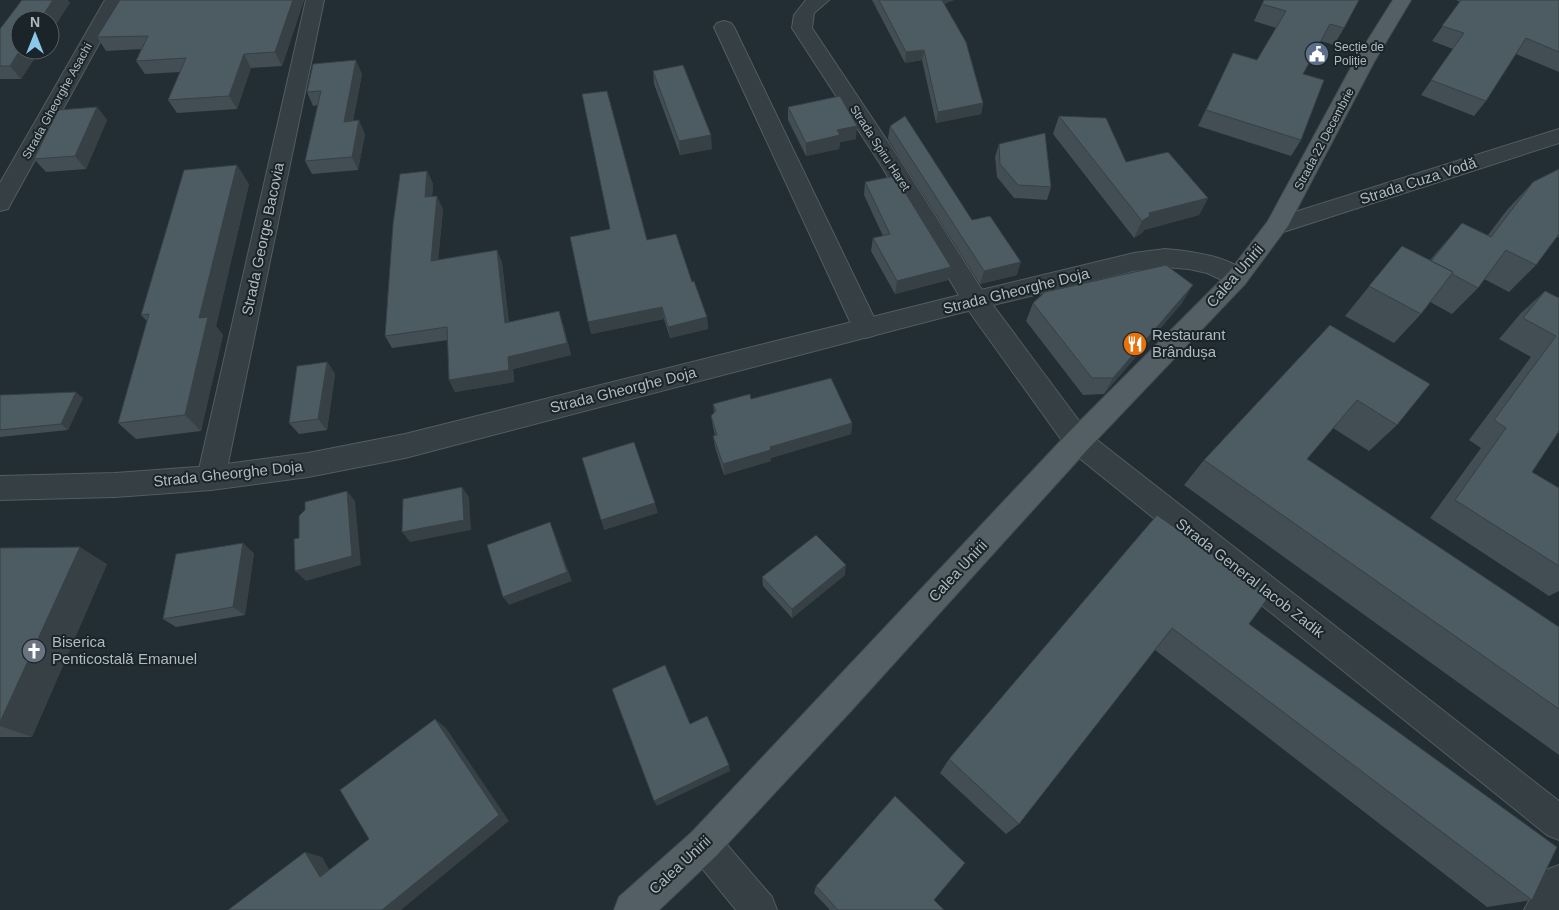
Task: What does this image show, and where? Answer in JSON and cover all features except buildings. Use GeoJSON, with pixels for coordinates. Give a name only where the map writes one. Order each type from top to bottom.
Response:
{"type":"FeatureCollection","features":[{"type":"Feature","properties":{"kind":"main road","name":"Strada 22 Decembrie"},"geometry":{"type":"LineString","coordinates":[[1277,226],[1373,47],[1402,0]]}},
{"type":"Feature","properties":{"kind":"main road","name":"Calea Unirii"},"geometry":{"type":"LineString","coordinates":[[632,910],[704,844],[852,687],[1078,441],[1237,278],[1277,226]]}},
{"type":"Feature","properties":{"kind":"street","name":"Strada Gheorghe Asachi"},"geometry":{"type":"LineString","coordinates":[[0,203],[114,0]]}},
{"type":"Feature","properties":{"kind":"street","name":"Strada George Bacovia"},"geometry":{"type":"LineString","coordinates":[[211,478],[315,0]]}},
{"type":"Feature","properties":{"kind":"street","name":"Strada Spiru Haret"},"geometry":{"type":"LineString","coordinates":[[820,0],[806,10],[802,19],[802,28],[890,162],[975,300]]}},
{"type":"Feature","properties":{"kind":"street"},"geometry":{"type":"LineString","coordinates":[[724,27],[866,328]]}},
{"type":"Feature","properties":{"kind":"street","name":"Strada Cuza Vodă"},"geometry":{"type":"LineString","coordinates":[[1277,226],[1559,136]]}},
{"type":"Feature","properties":{"kind":"street","name":"Strada Gheorghe Doja"},"geometry":{"type":"LineString","coordinates":[[0,488],[115,485],[211,478],[308,465],[405,446],[975,300],[1134,262],[1165,258],[1189,260],[1206,264],[1237,278]]}},
{"type":"Feature","properties":{"kind":"street","name":"Strada General Iacob Zadik"},"geometry":{"type":"LineString","coordinates":[[975,300],[1078,441],[1559,823]]}},
{"type":"Feature","properties":{"kind":"street"},"geometry":{"type":"LineString","coordinates":[[704,844],[759,910]]}},
{"type":"Feature","properties":{"kind":"street"},"geometry":{"type":"LineString","coordinates":[[1542,910],[1559,883]]}},
{"type":"Feature","properties":{"kind":"place","name":"Secție de Poliție"},"geometry":{"type":"Point","coordinates":[1317,54]}},
{"type":"Feature","properties":{"kind":"place","name":"Restaurant Brândușa"},"geometry":{"type":"Point","coordinates":[1135,344]}},
{"type":"Feature","properties":{"kind":"place","name":"Biserica Penticostală Emanuel"},"geometry":{"type":"Point","coordinates":[34,651]}}]}
